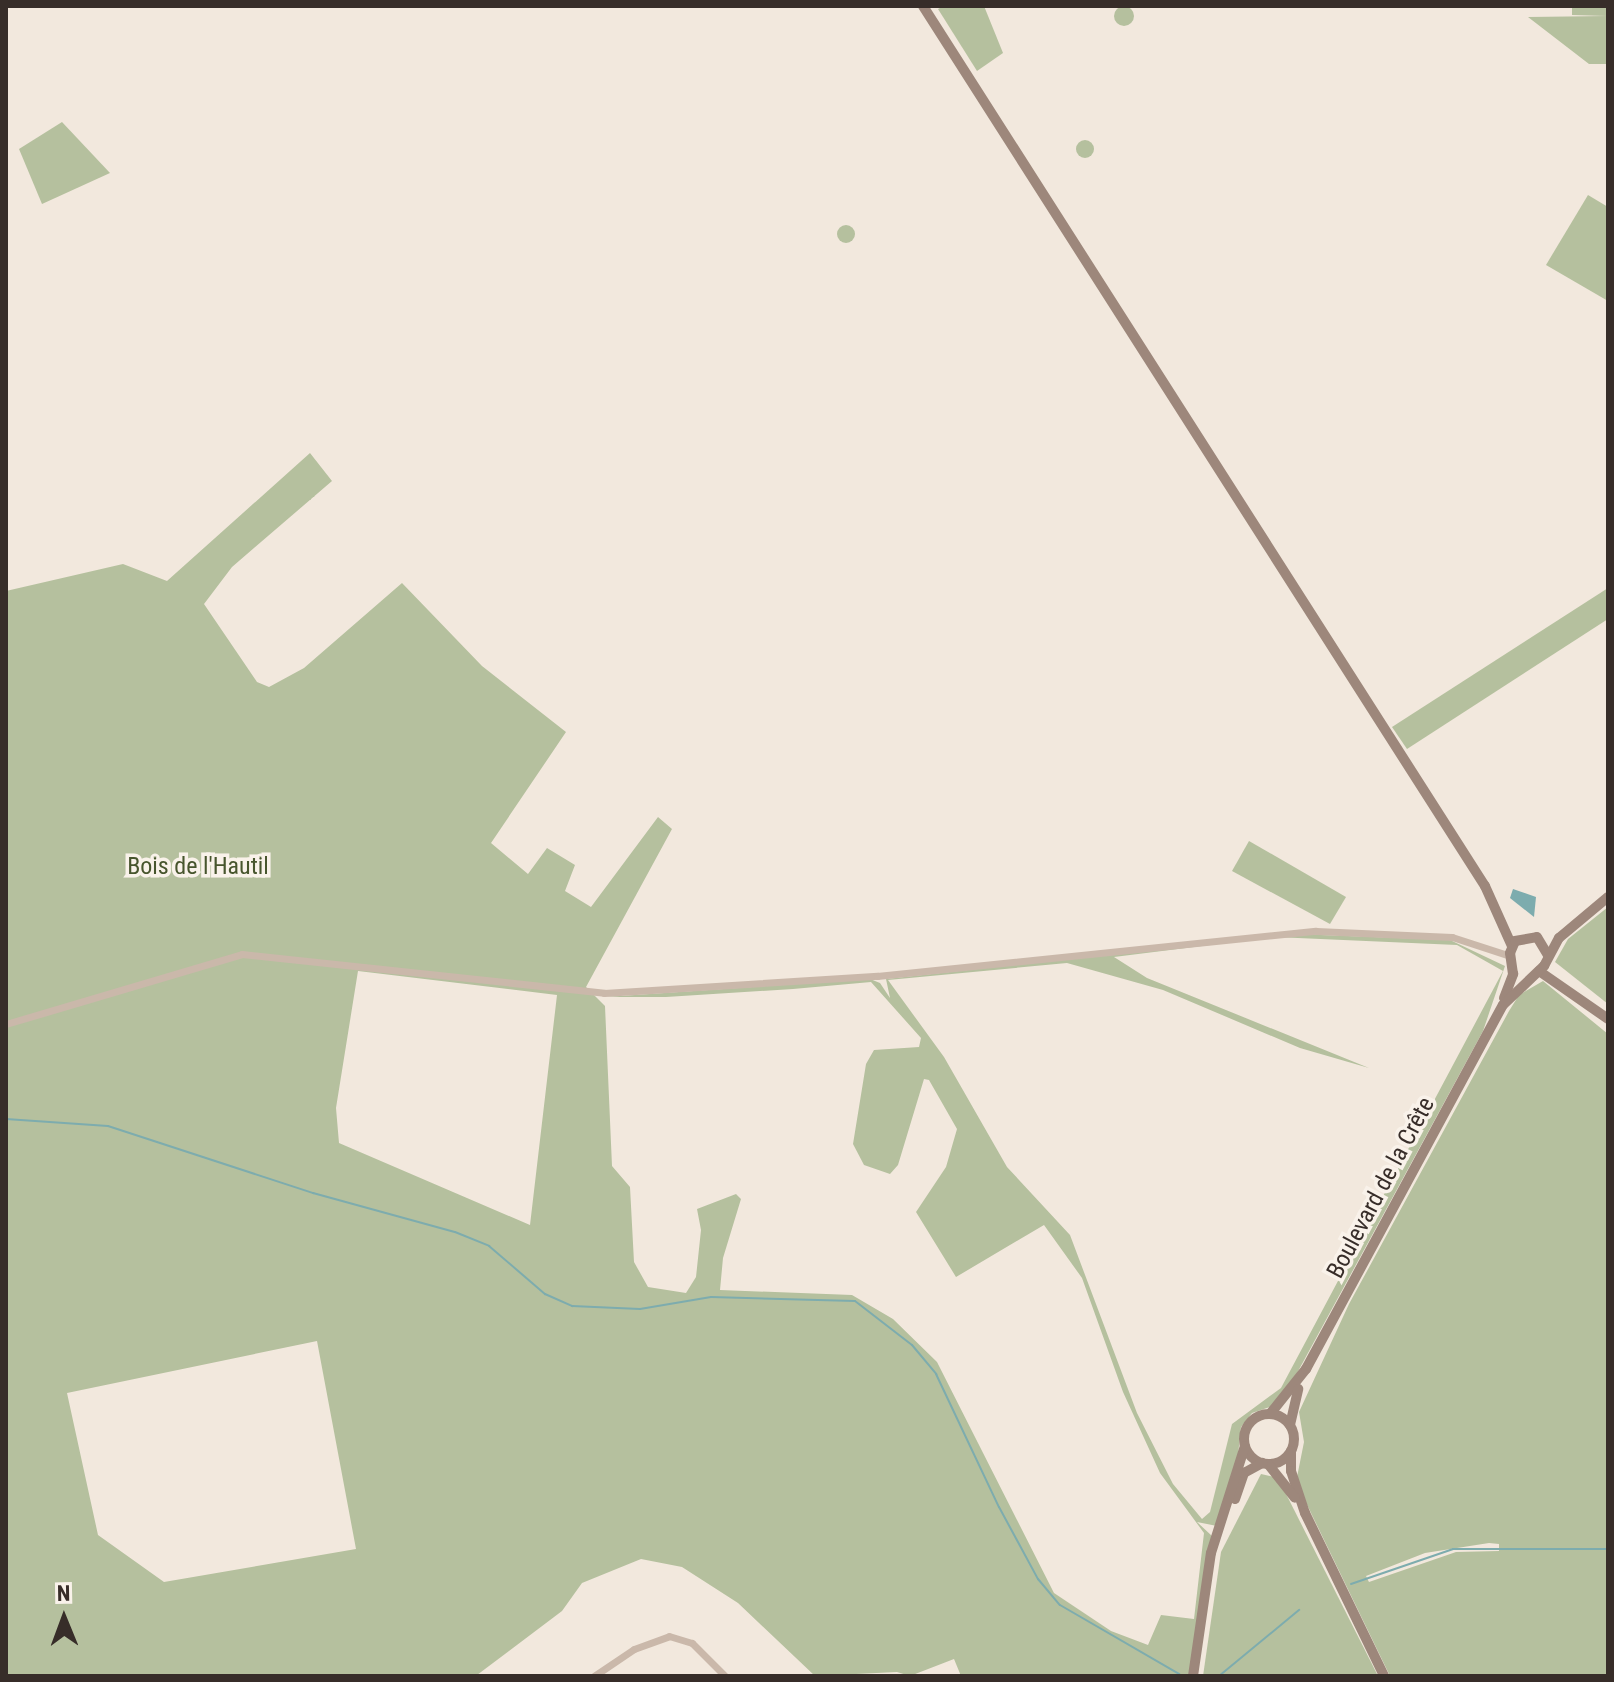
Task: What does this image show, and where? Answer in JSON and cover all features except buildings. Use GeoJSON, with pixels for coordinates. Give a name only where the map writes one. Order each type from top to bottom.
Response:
{"type":"FeatureCollection","features":[{"type":"Feature","properties":{"kind":"main road"},"geometry":{"type":"LineString","coordinates":[[923,6],[1498,907],[1512,956],[1536,972],[1563,984],[1608,1019]]}},
{"type":"Feature","properties":{"kind":"main road","name":"Boulevard de la Crête"},"geometry":{"type":"LineString","coordinates":[[1491,1025],[1577,921],[1608,897]]}},
{"type":"Feature","properties":{"kind":"main road"},"geometry":{"type":"LineString","coordinates":[[1498,907],[1533,937],[1563,984]]}},
{"type":"Feature","properties":{"kind":"main road","name":"Boulevard de la Crête"},"geometry":{"type":"LineString","coordinates":[[1270,1414],[1306,1369],[1491,1025],[1512,956],[1533,937],[1577,921]]}},
{"type":"Feature","properties":{"kind":"main road","name":"Boulevard de la Crête"},"geometry":{"type":"LineString","coordinates":[[1290,1425],[1306,1369]]}},
{"type":"Feature","properties":{"kind":"main road"},"geometry":{"type":"LineString","coordinates":[[1195,1676],[1211,1553],[1245,1446],[1248,1425],[1270,1414],[1290,1425],[1291,1471],[1305,1513],[1384,1676]]}},
{"type":"Feature","properties":{"kind":"main road"},"geometry":{"type":"LineString","coordinates":[[1245,1446],[1265,1463],[1305,1513]]}},
{"type":"Feature","properties":{"kind":"main road"},"geometry":{"type":"LineString","coordinates":[[1195,1676],[1220,1537],[1244,1473],[1291,1451]]}},
{"type":"Feature","properties":{"kind":"street"},"geometry":{"type":"LineString","coordinates":[[6,1024],[242,954],[604,993],[877,976],[1316,931],[1452,937],[1512,956]]}},
{"type":"Feature","properties":{"kind":"street"},"geometry":{"type":"LineString","coordinates":[[594,1676],[634,1649],[669,1636],[692,1643],[725,1676]]}},
{"type":"Feature","properties":{"kind":"green space"},"geometry":{"type":"Polygon","coordinates":[[[944,6],[984,6],[1003,53],[977,71],[938,9],[944,6]]]}},
{"type":"Feature","properties":{"kind":"green space"},"geometry":{"type":"Polygon","coordinates":[[[1124,6],[1131,9],[1134,16],[1131,23],[1124,26],[1117,23],[1114,16],[1117,9],[1124,6]]]}},
{"type":"Feature","properties":{"kind":"green space"},"geometry":{"type":"Polygon","coordinates":[[[1572,6],[1608,6],[1608,64],[1589,64],[1528,17],[1607,16],[1572,15],[1572,6]]]}},
{"type":"Feature","properties":{"kind":"green space"},"geometry":{"type":"Polygon","coordinates":[[[62,122],[110,173],[42,204],[19,149],[62,122]]]}},
{"type":"Feature","properties":{"kind":"green space"},"geometry":{"type":"Polygon","coordinates":[[[1085,140],[1094,149],[1085,158],[1076,149],[1085,140]]]}},
{"type":"Feature","properties":{"kind":"green space"},"geometry":{"type":"Polygon","coordinates":[[[1588,195],[1608,207],[1608,301],[1546,265],[1588,195]]]}},
{"type":"Feature","properties":{"kind":"green space"},"geometry":{"type":"Polygon","coordinates":[[[846,225],[855,234],[846,243],[837,234],[846,225]]]}},
{"type":"Feature","properties":{"kind":"green space","name":"Bois de l'Hautil"},"geometry":{"type":"Polygon","coordinates":[[[310,453],[332,481],[232,567],[204,604],[257,682],[269,687],[304,668],[402,583],[482,666],[566,732],[491,843],[528,874],[547,848],[575,865],[565,891],[591,907],[658,817],[672,829],[586,987],[605,1006],[612,1166],[630,1187],[634,1262],[648,1287],[686,1293],[696,1277],[701,1230],[697,1209],[736,1194],[741,1199],[723,1258],[720,1290],[852,1295],[893,1319],[937,1362],[1054,1593],[1111,1631],[1148,1645],[1161,1615],[1194,1619],[1204,1533],[1160,1473],[1123,1392],[1082,1278],[1044,1225],[956,1277],[916,1212],[946,1167],[957,1129],[929,1080],[924,1079],[898,1165],[890,1174],[864,1165],[853,1144],[866,1064],[874,1050],[919,1047],[921,1038],[871,982],[666,997],[605,997],[870,979],[880,983],[890,998],[886,979],[1296,934],[1450,940],[1505,966],[1483,1031],[1290,1386],[1273,1406],[1252,1413],[1241,1427],[1238,1455],[1217,1526],[1197,1522],[1212,1536],[1190,1676],[961,1676],[954,1659],[910,1676],[897,1672],[815,1676],[738,1603],[682,1567],[641,1559],[582,1583],[562,1611],[477,1675],[6,1676],[6,591],[123,564],[167,581],[310,453]],[[1275,937],[1114,957],[1147,978],[1369,1068],[1300,1048],[1163,990],[1067,963],[888,980],[944,1057],[1007,1167],[1070,1235],[1137,1413],[1173,1484],[1202,1519],[1210,1512],[1232,1424],[1281,1388],[1503,971],[1457,945],[1275,937]],[[358,971],[336,1108],[339,1143],[530,1225],[557,995],[358,971]],[[317,1341],[67,1393],[98,1535],[164,1582],[356,1549],[317,1341]]]}},
{"type":"Feature","properties":{"kind":"green space"},"geometry":{"type":"Polygon","coordinates":[[[1608,588],[1608,619],[1407,749],[1392,727],[1608,588]]]}},
{"type":"Feature","properties":{"kind":"green space"},"geometry":{"type":"Polygon","coordinates":[[[1249,841],[1346,897],[1330,924],[1232,871],[1249,841]]]}},
{"type":"Feature","properties":{"kind":"green space"},"geometry":{"type":"Polygon","coordinates":[[[1608,907],[1608,1004],[1555,962],[1568,939],[1608,907]]]}},
{"type":"Feature","properties":{"kind":"green space"},"geometry":{"type":"Polygon","coordinates":[[[1543,981],[1608,1034],[1608,1676],[1390,1676],[1296,1482],[1304,1442],[1299,1412],[1349,1304],[1519,995],[1543,981]],[[1499,1544],[1425,1553],[1366,1576],[1369,1582],[1456,1552],[1499,1551],[1499,1544]]]}},
{"type":"Feature","properties":{"kind":"green space"},"geometry":{"type":"Polygon","coordinates":[[[1261,1474],[1278,1478],[1378,1676],[1203,1676],[1221,1552],[1261,1474]]]}},
{"type":"Feature","properties":{"kind":"water"},"geometry":{"type":"Polygon","coordinates":[[[1513,889],[1536,897],[1534,917],[1510,898],[1513,889]]]}},
{"type":"Feature","properties":{"kind":"waterway"},"geometry":{"type":"LineString","coordinates":[[6,1119],[108,1126],[313,1193],[455,1232],[489,1246],[545,1294],[572,1306],[640,1309],[711,1297],[855,1301],[912,1345],[936,1374],[999,1507],[1038,1579],[1060,1605],[1179,1674]]}},
{"type":"Feature","properties":{"kind":"waterway"},"geometry":{"type":"LineString","coordinates":[[1351,1584],[1453,1549],[1608,1549]]}},
{"type":"Feature","properties":{"kind":"waterway"},"geometry":{"type":"LineString","coordinates":[[1219,1676],[1299,1610]]}}]}
